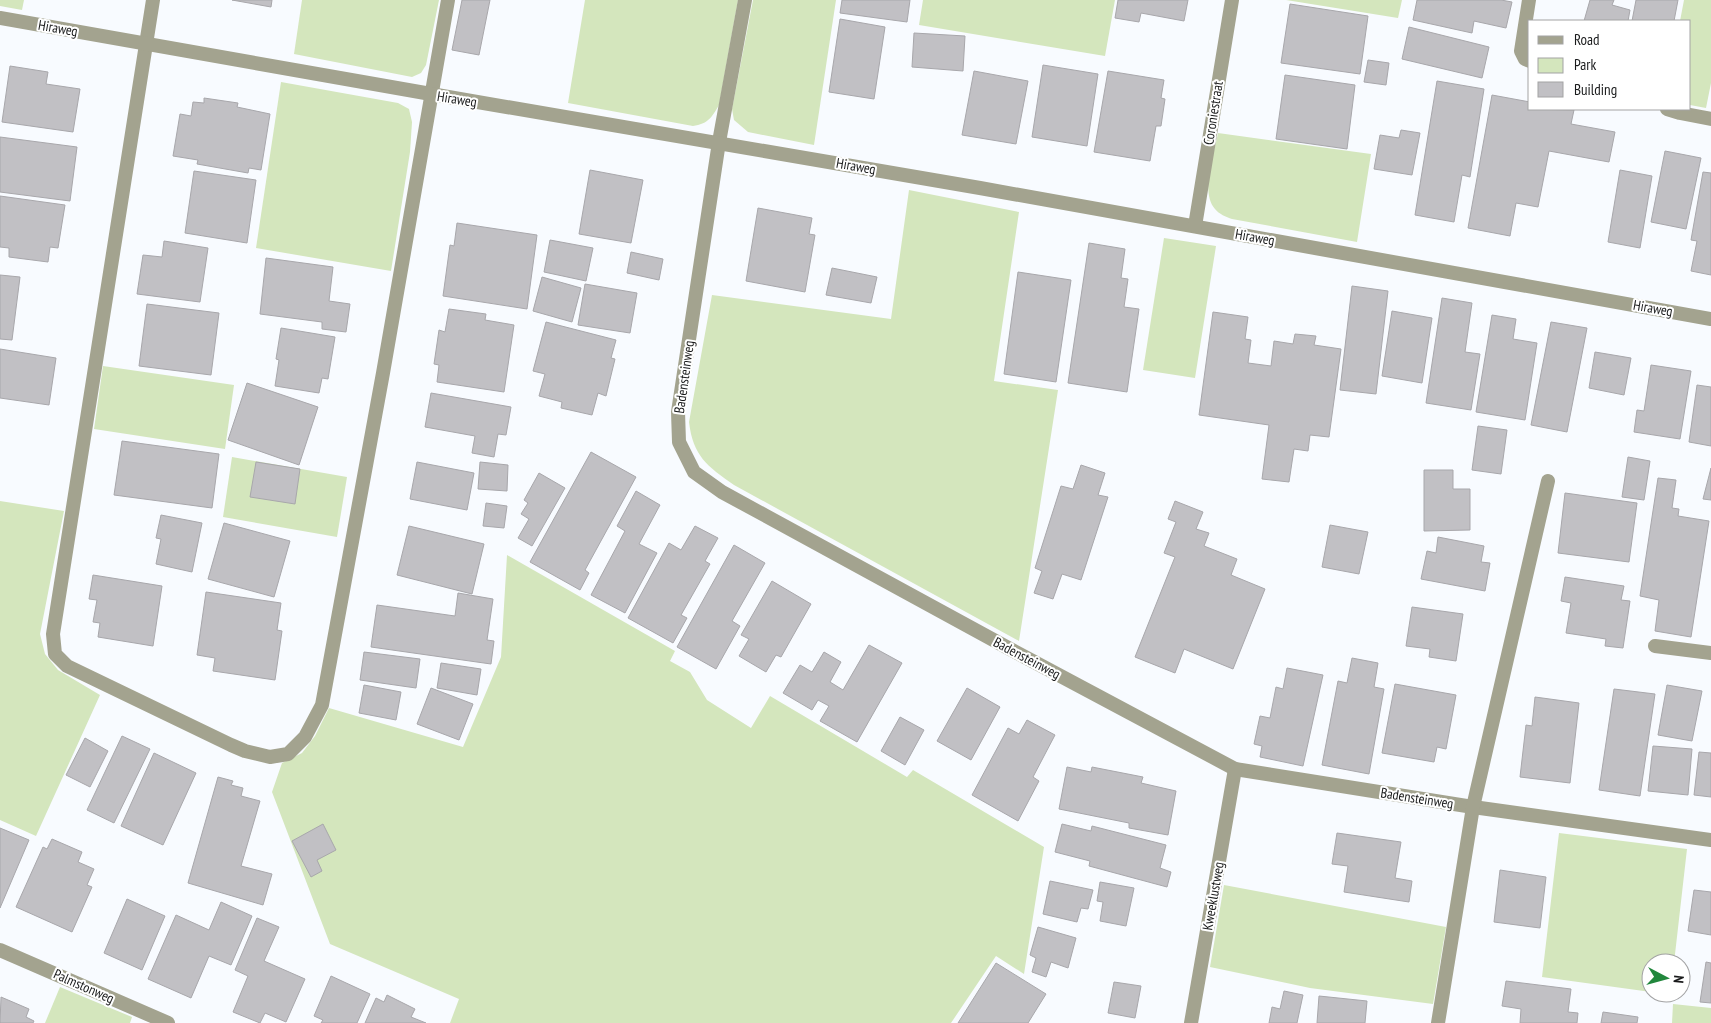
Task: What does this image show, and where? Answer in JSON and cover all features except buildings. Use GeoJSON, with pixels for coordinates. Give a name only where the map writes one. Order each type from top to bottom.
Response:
{"type":"FeatureCollection","features":[{"type":"Feature","properties":{"kind":"street"},"geometry":{"type":"LineString","coordinates":[[153,0],[53,634],[55,654],[67,666],[231,745],[246,752],[270,757],[288,754],[294,749],[305,737],[322,705],[385,363],[448,0]]}},
{"type":"Feature","properties":{"kind":"street","name":"Badensteinweg"},"geometry":{"type":"LineString","coordinates":[[745,0],[719,142],[678,412],[679,442],[694,472],[722,492],[1235,769],[1473,807],[1711,840]]}},
{"type":"Feature","properties":{"kind":"street","name":"Coroniestraat"},"geometry":{"type":"LineString","coordinates":[[1195,226],[1232,0]]}},
{"type":"Feature","properties":{"kind":"street"},"geometry":{"type":"LineString","coordinates":[[1528,60],[1525,59],[1521,51],[1529,0]]}},
{"type":"Feature","properties":{"kind":"street","name":"Hiraweg"},"geometry":{"type":"LineString","coordinates":[[0,18],[431,94],[719,142],[1711,318]]}},
{"type":"Feature","properties":{"kind":"street"},"geometry":{"type":"LineString","coordinates":[[1671,110],[1711,119]]}},
{"type":"Feature","properties":{"kind":"street"},"geometry":{"type":"LineString","coordinates":[[1438,1023],[1473,807],[1548,481]]}},
{"type":"Feature","properties":{"kind":"street"},"geometry":{"type":"LineString","coordinates":[[1655,646],[1711,653]]}},
{"type":"Feature","properties":{"kind":"street","name":"Kweeklustweg"},"geometry":{"type":"LineString","coordinates":[[1192,1023],[1235,769]]}},
{"type":"Feature","properties":{"kind":"street","name":"Palmstonweg"},"geometry":{"type":"LineString","coordinates":[[0,950],[168,1023]]}},
{"type":"Feature","properties":{"kind":"green space"},"geometry":{"type":"Polygon","coordinates":[[[0,0],[24,0],[22,10],[0,6],[0,0]]]}},
{"type":"Feature","properties":{"kind":"green space"},"geometry":{"type":"Polygon","coordinates":[[[302,0],[439,0],[426,65],[421,73],[412,77],[294,54],[302,0]]]}},
{"type":"Feature","properties":{"kind":"green space"},"geometry":{"type":"Polygon","coordinates":[[[585,0],[738,0],[719,105],[709,119],[702,124],[693,126],[568,103],[585,0]]]}},
{"type":"Feature","properties":{"kind":"green space"},"geometry":{"type":"Polygon","coordinates":[[[753,0],[836,0],[814,145],[748,132],[734,120],[732,109],[753,0]]]}},
{"type":"Feature","properties":{"kind":"green space"},"geometry":{"type":"Polygon","coordinates":[[[923,0],[1115,0],[1105,56],[919,25],[923,0]]]}},
{"type":"Feature","properties":{"kind":"green space"},"geometry":{"type":"Polygon","coordinates":[[[1286,0],[1402,0],[1398,18],[1286,0]]]}},
{"type":"Feature","properties":{"kind":"green space"},"geometry":{"type":"Polygon","coordinates":[[[1684,0],[1711,0],[1711,83],[1706,108],[1691,105],[1691,20],[1680,20],[1684,0]]]}},
{"type":"Feature","properties":{"kind":"green space"},"geometry":{"type":"Polygon","coordinates":[[[281,82],[398,103],[409,109],[412,122],[410,152],[391,271],[256,248],[281,82]]]}},
{"type":"Feature","properties":{"kind":"green space"},"geometry":{"type":"Polygon","coordinates":[[[1218,133],[1371,154],[1357,242],[1232,219],[1218,212],[1211,202],[1208,183],[1218,133]]]}},
{"type":"Feature","properties":{"kind":"green space"},"geometry":{"type":"Polygon","coordinates":[[[909,190],[1019,212],[994,381],[1058,390],[1019,641],[734,485],[716,472],[703,459],[694,444],[691,434],[689,422],[712,295],[891,319],[909,190]]]}},
{"type":"Feature","properties":{"kind":"green space"},"geometry":{"type":"Polygon","coordinates":[[[1164,238],[1216,246],[1195,378],[1143,370],[1164,238]]]}},
{"type":"Feature","properties":{"kind":"green space"},"geometry":{"type":"Polygon","coordinates":[[[103,366],[234,385],[225,449],[94,429],[103,366]]]}},
{"type":"Feature","properties":{"kind":"green space"},"geometry":{"type":"Polygon","coordinates":[[[232,457],[347,477],[337,537],[223,517],[232,457]]]}},
{"type":"Feature","properties":{"kind":"green space"},"geometry":{"type":"Polygon","coordinates":[[[0,501],[64,511],[40,634],[45,654],[58,670],[100,695],[36,836],[0,820],[0,501]]]}},
{"type":"Feature","properties":{"kind":"green space"},"geometry":{"type":"Polygon","coordinates":[[[507,555],[675,651],[670,661],[690,672],[707,700],[751,728],[770,696],[907,777],[913,770],[1044,847],[1024,974],[996,956],[951,1023],[450,1023],[459,999],[330,944],[272,792],[282,763],[302,753],[315,736],[329,708],[463,747],[501,657],[507,555]]]}},
{"type":"Feature","properties":{"kind":"green space"},"geometry":{"type":"Polygon","coordinates":[[[1559,833],[1687,849],[1675,953],[1641,953],[1641,991],[1542,977],[1559,833]]]}},
{"type":"Feature","properties":{"kind":"green space"},"geometry":{"type":"Polygon","coordinates":[[[1224,885],[1446,927],[1433,1004],[1310,988],[1210,967],[1224,885]]]}},
{"type":"Feature","properties":{"kind":"green space"},"geometry":{"type":"Polygon","coordinates":[[[60,987],[132,1017],[130,1023],[45,1023],[60,987]]]}},
{"type":"Feature","properties":{"kind":"green space"},"geometry":{"type":"Polygon","coordinates":[[[1673,1004],[1711,1008],[1711,1023],[1672,1023],[1673,1004]]]}}]}
